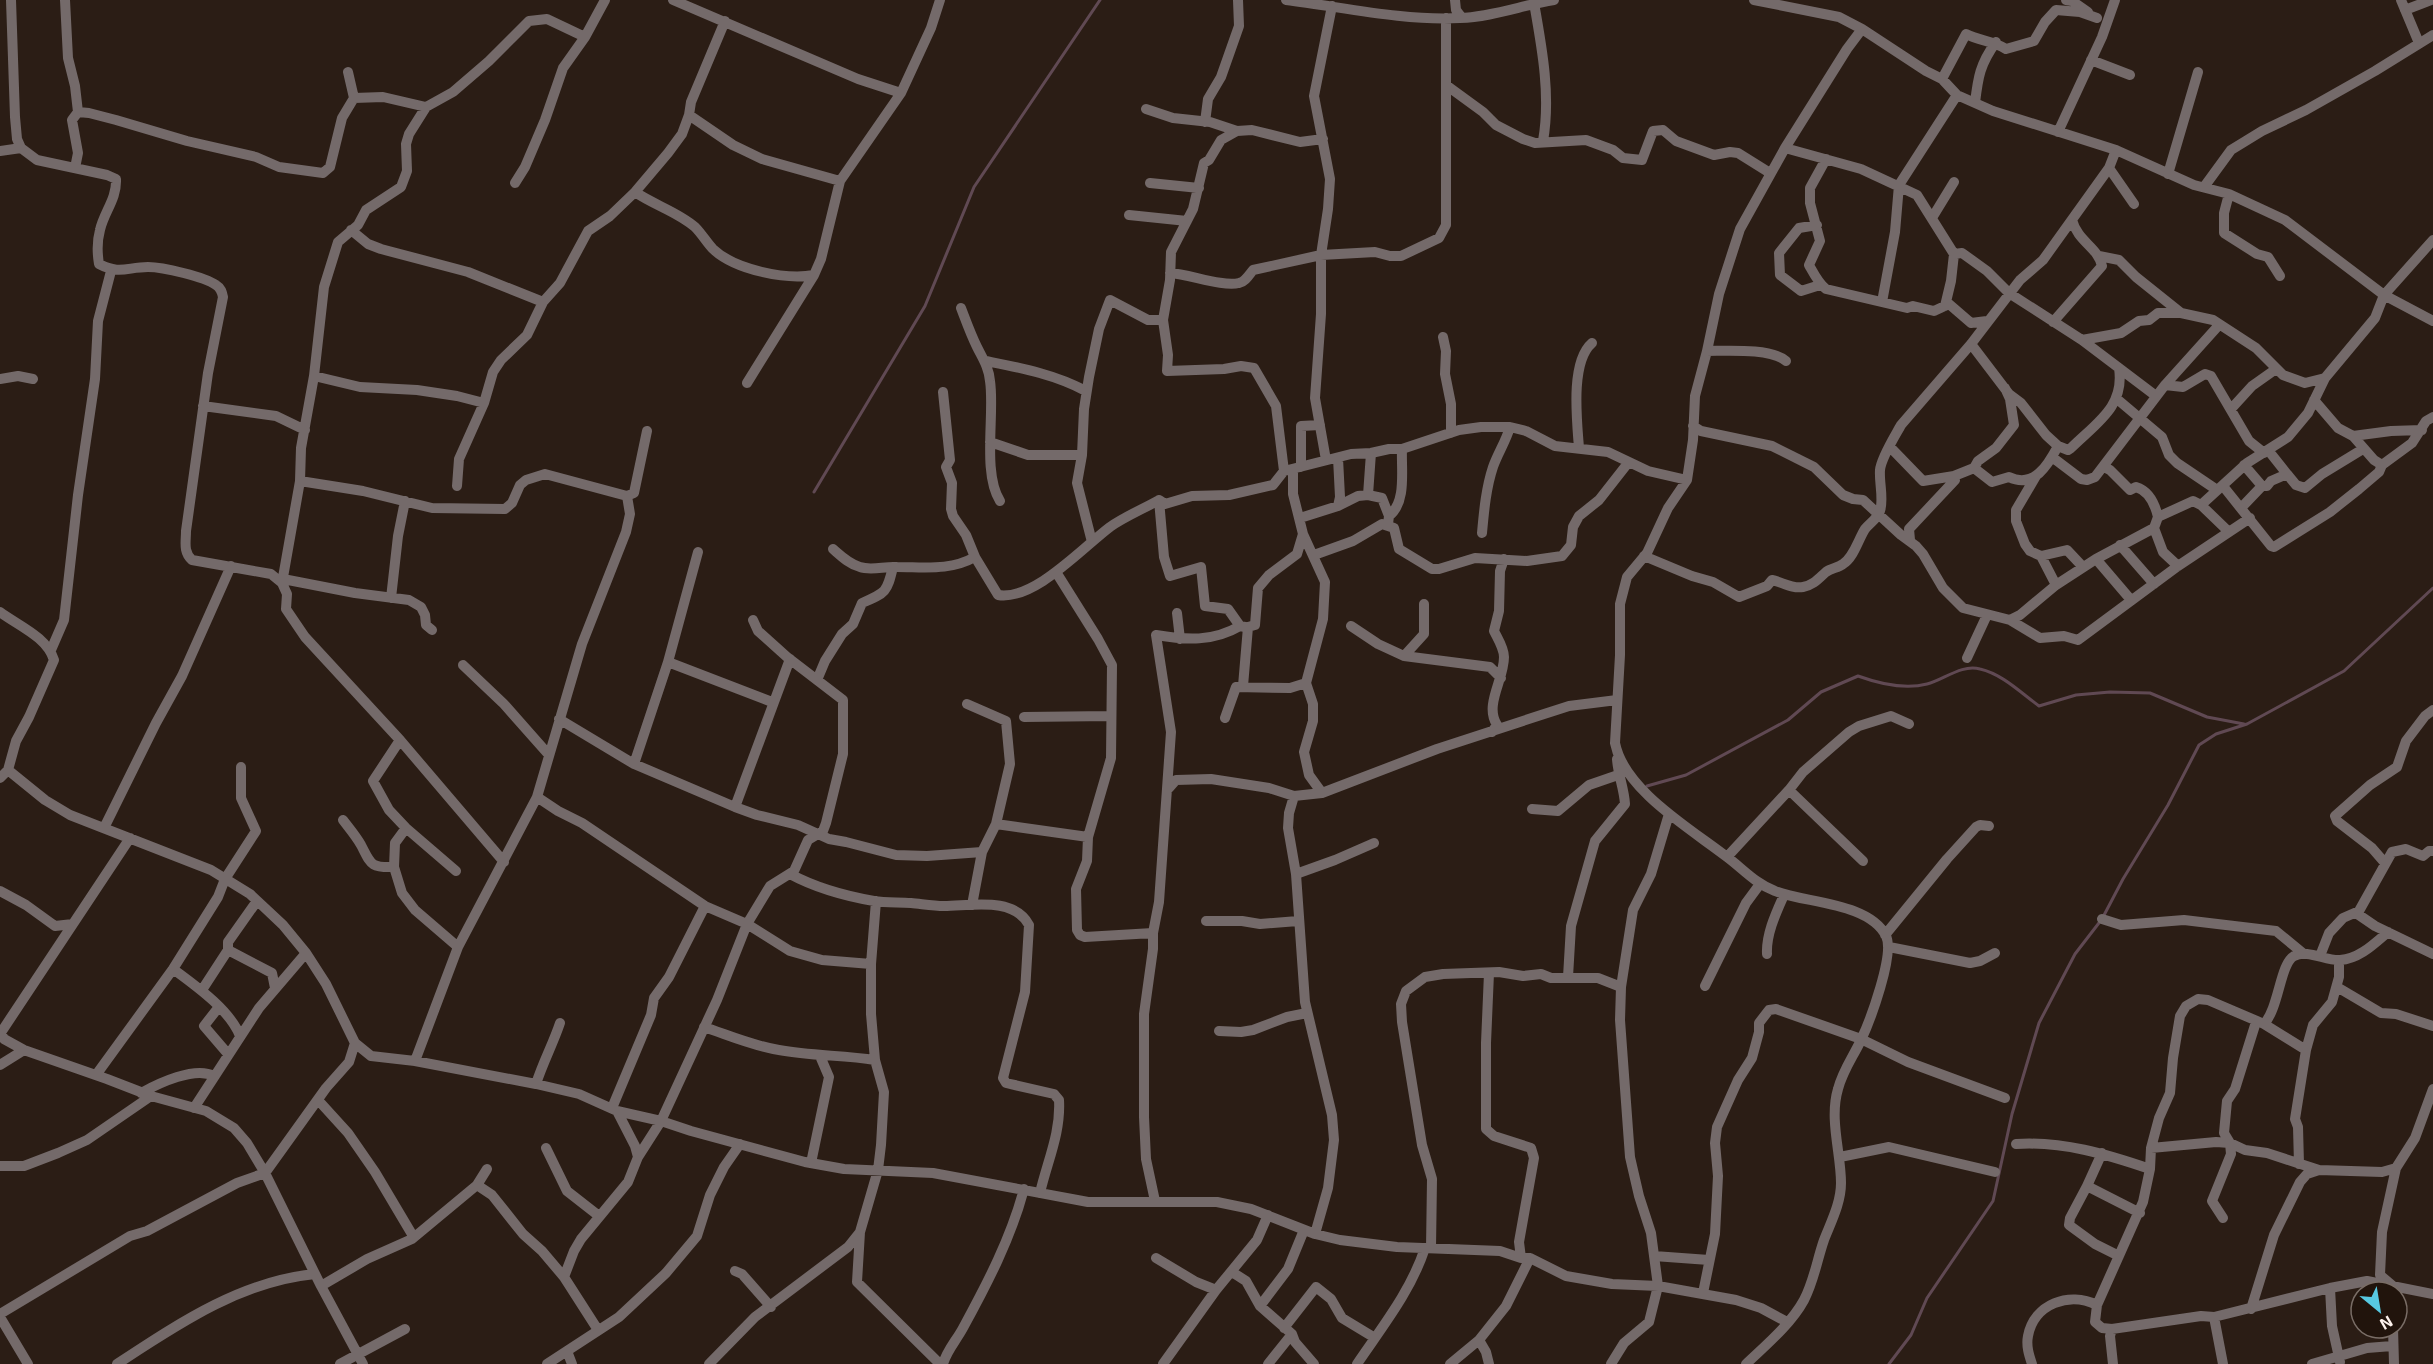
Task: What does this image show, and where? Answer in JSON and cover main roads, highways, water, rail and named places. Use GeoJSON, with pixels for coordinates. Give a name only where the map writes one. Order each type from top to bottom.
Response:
{"type":"FeatureCollection","features":[{"type":"Feature","properties":{"kind":"waterway"},"geometry":{"type":"LineString","coordinates":[[814,492],[925,306],[974,187],[1100,0]]}},
{"type":"Feature","properties":{"kind":"waterway"},"geometry":{"type":"LineString","coordinates":[[1889,1364],[1911,1335],[1927,1298],[1993,1201],[2012,1114],[2039,1023],[2075,954],[2102,919],[2123,879],[2168,805],[2199,745],[2216,734],[2247,724],[2344,671],[2433,588]]}},
{"type":"Feature","properties":{"kind":"waterway"},"geometry":{"type":"LineString","coordinates":[[1647,786],[1686,775],[1788,720],[1821,692],[1858,676],[1883,684],[1918,686],[1959,670],[1973,668],[1988,671],[2003,679],[2039,706],[2076,695],[2110,692],[2150,693],[2207,717],[2244,724]]}}]}
